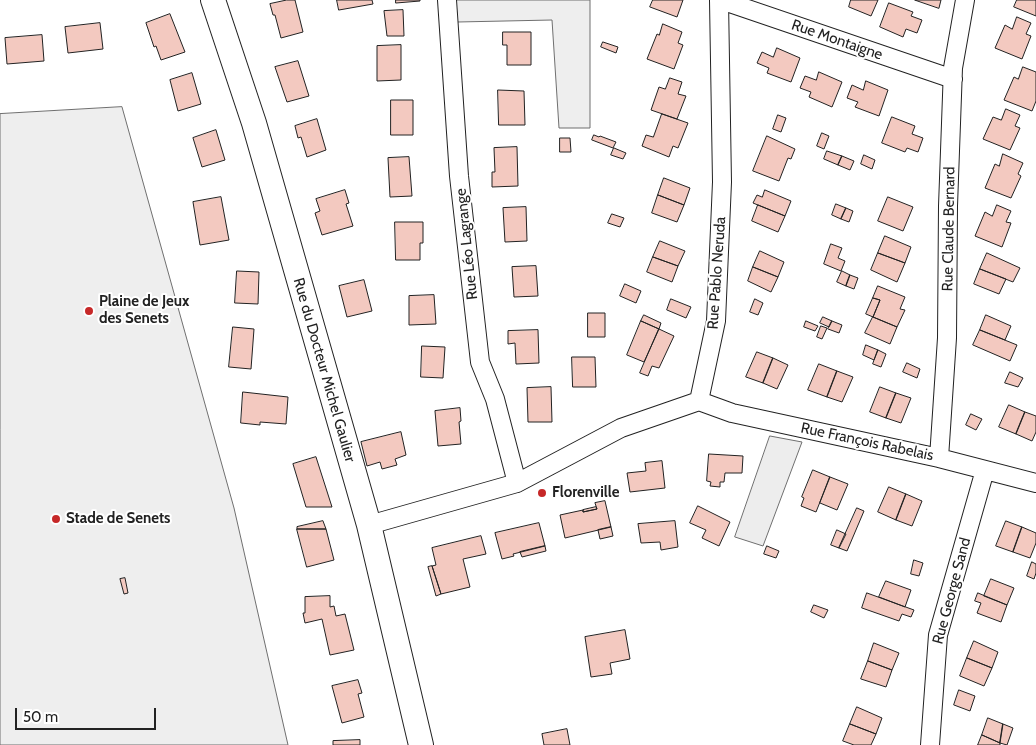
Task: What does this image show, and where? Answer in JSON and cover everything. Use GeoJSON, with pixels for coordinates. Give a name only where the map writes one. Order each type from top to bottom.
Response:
{"type":"FeatureCollection","features":[{"type":"Feature","properties":{"kind":"street","name":"Rue du Docteur Michel Gaulier"},"geometry":{"type":"LineString","coordinates":[[213,0],[254,123],[368,525],[421,745]]}},
{"type":"Feature","properties":{"kind":"street","name":"Rue Léo Lagrange"},"geometry":{"type":"LineString","coordinates":[[447,0],[459,176],[480,362],[496,399],[517,483]]}},
{"type":"Feature","properties":{"kind":"street","name":"Rue Montaigne"},"geometry":{"type":"LineString","coordinates":[[720,0],[953,80]]}},
{"type":"Feature","properties":{"kind":"street","name":"Rue Pablo Neruda"},"geometry":{"type":"LineString","coordinates":[[699,401],[716,321],[722,182],[720,0]]}},
{"type":"Feature","properties":{"kind":"street","name":"Rue Claude Bernard"},"geometry":{"type":"LineString","coordinates":[[940,458],[947,338],[948,206],[953,68],[965,0]]}},
{"type":"Feature","properties":{"kind":"street"},"geometry":{"type":"LineString","coordinates":[[368,525],[517,483],[621,428],[699,401]]}},
{"type":"Feature","properties":{"kind":"street","name":"Rue François Rabelais"},"geometry":{"type":"LineString","coordinates":[[699,401],[732,413],[940,458],[1036,483]]}},
{"type":"Feature","properties":{"kind":"street","name":"Rue George Sand"},"geometry":{"type":"LineString","coordinates":[[930,745],[938,635],[985,470]]}},
{"type":"Feature","properties":{"kind":"shaded area"},"geometry":{"type":"Polygon","coordinates":[[[456,0],[590,0],[590,128],[559,128],[552,20],[458,22],[456,0]]]}},
{"type":"Feature","properties":{"kind":"shaded area","name":"Plaine de Jeux des Senets"},"geometry":{"type":"Polygon","coordinates":[[[122,107],[234,508],[288,745],[0,745],[0,114],[122,107]]]}},
{"type":"Feature","properties":{"kind":"shaded area"},"geometry":{"type":"Polygon","coordinates":[[[770,436],[802,442],[763,546],[735,537],[770,436]]]}},
{"type":"Feature","properties":{"kind":"building"},"geometry":{"type":"Polygon","coordinates":[[[295,0],[303,32],[281,38],[270,4],[295,0]]]}},
{"type":"Feature","properties":{"kind":"building"},"geometry":{"type":"Polygon","coordinates":[[[337,0],[372,0],[373,4],[339,10],[337,0]]]}},
{"type":"Feature","properties":{"kind":"building"},"geometry":{"type":"Polygon","coordinates":[[[396,0],[420,0],[420,1],[396,3],[396,0]]]}},
{"type":"Feature","properties":{"kind":"building"},"geometry":{"type":"Polygon","coordinates":[[[653,0],[683,0],[677,17],[650,7],[653,0]]]}},
{"type":"Feature","properties":{"kind":"building"},"geometry":{"type":"Polygon","coordinates":[[[851,0],[878,0],[871,16],[849,7],[851,0]]]}},
{"type":"Feature","properties":{"kind":"building"},"geometry":{"type":"Polygon","coordinates":[[[915,0],[941,0],[939,8],[915,0]]]}},
{"type":"Feature","properties":{"kind":"building"},"geometry":{"type":"Polygon","coordinates":[[[1017,0],[1036,0],[1036,16],[1014,7],[1017,0]]]}},
{"type":"Feature","properties":{"kind":"building"},"geometry":{"type":"Polygon","coordinates":[[[889,3],[913,12],[911,16],[922,20],[917,33],[906,29],[903,37],[880,27],[889,3]]]}},
{"type":"Feature","properties":{"kind":"building"},"geometry":{"type":"Polygon","coordinates":[[[403,10],[404,36],[387,36],[384,11],[403,10]]]}},
{"type":"Feature","properties":{"kind":"building"},"geometry":{"type":"Polygon","coordinates":[[[170,14],[185,52],[161,60],[156,46],[154,47],[146,23],[170,14]]]}},
{"type":"Feature","properties":{"kind":"building"},"geometry":{"type":"Polygon","coordinates":[[[1017,17],[1031,23],[1026,34],[1031,36],[1022,59],[995,48],[1005,25],[1012,29],[1017,17]]]}},
{"type":"Feature","properties":{"kind":"building"},"geometry":{"type":"Polygon","coordinates":[[[100,23],[103,49],[68,53],[65,27],[100,23]]]}},
{"type":"Feature","properties":{"kind":"building"},"geometry":{"type":"Polygon","coordinates":[[[663,24],[682,32],[678,43],[683,45],[674,69],[647,59],[663,24]]]}},
{"type":"Feature","properties":{"kind":"building"},"geometry":{"type":"Polygon","coordinates":[[[503,32],[531,32],[531,65],[507,65],[507,45],[503,45],[503,32]]]}},
{"type":"Feature","properties":{"kind":"building"},"geometry":{"type":"Polygon","coordinates":[[[42,35],[44,61],[7,64],[5,38],[42,35]]]}},
{"type":"Feature","properties":{"kind":"building"},"geometry":{"type":"Polygon","coordinates":[[[603,42],[618,47],[616,53],[601,47],[603,42]]]}},
{"type":"Feature","properties":{"kind":"building"},"geometry":{"type":"Polygon","coordinates":[[[401,45],[401,80],[377,81],[377,46],[401,45]]]}},
{"type":"Feature","properties":{"kind":"building"},"geometry":{"type":"Polygon","coordinates":[[[777,48],[800,58],[791,82],[767,73],[769,68],[757,63],[762,52],[773,57],[777,48]]]}},
{"type":"Feature","properties":{"kind":"building"},"geometry":{"type":"Polygon","coordinates":[[[298,61],[309,96],[287,102],[275,67],[298,61]]]}},
{"type":"Feature","properties":{"kind":"building"},"geometry":{"type":"Polygon","coordinates":[[[1023,67],[1036,72],[1036,101],[1032,111],[1004,100],[1014,77],[1018,79],[1023,67]]]}},
{"type":"Feature","properties":{"kind":"building"},"geometry":{"type":"Polygon","coordinates":[[[819,72],[842,82],[832,107],[809,97],[811,92],[800,88],[805,76],[816,80],[819,72]]]}},
{"type":"Feature","properties":{"kind":"building"},"geometry":{"type":"Polygon","coordinates":[[[192,73],[201,104],[178,111],[170,80],[192,73]]]}},
{"type":"Feature","properties":{"kind":"building"},"geometry":{"type":"Polygon","coordinates":[[[670,78],[682,82],[678,94],[686,96],[677,119],[651,110],[659,87],[665,89],[670,78]]]}},
{"type":"Feature","properties":{"kind":"building"},"geometry":{"type":"Polygon","coordinates":[[[866,81],[888,90],[879,116],[855,107],[858,102],[847,98],[852,85],[863,90],[866,81]]]}},
{"type":"Feature","properties":{"kind":"building"},"geometry":{"type":"Polygon","coordinates":[[[498,90],[524,91],[525,125],[499,125],[498,90]]]}},
{"type":"Feature","properties":{"kind":"building"},"geometry":{"type":"Polygon","coordinates":[[[391,100],[413,100],[413,135],[391,135],[391,100]]]}},
{"type":"Feature","properties":{"kind":"building"},"geometry":{"type":"Polygon","coordinates":[[[1006,109],[1020,115],[1015,126],[1020,128],[1010,150],[983,139],[993,117],[1001,120],[1006,109]]]}},
{"type":"Feature","properties":{"kind":"building"},"geometry":{"type":"Polygon","coordinates":[[[662,114],[688,123],[678,148],[673,146],[669,157],[642,146],[646,135],[653,137],[662,114]]]}},
{"type":"Feature","properties":{"kind":"building"},"geometry":{"type":"Polygon","coordinates":[[[778,115],[786,118],[781,132],[773,129],[778,115]]]}},
{"type":"Feature","properties":{"kind":"building"},"geometry":{"type":"Polygon","coordinates":[[[892,117],[915,126],[912,134],[923,138],[918,152],[907,148],[905,152],[882,143],[892,117]]]}},
{"type":"Feature","properties":{"kind":"building"},"geometry":{"type":"Polygon","coordinates":[[[317,119],[326,150],[307,157],[301,137],[298,138],[295,126],[317,119]]]}},
{"type":"Feature","properties":{"kind":"building"},"geometry":{"type":"Polygon","coordinates":[[[216,130],[225,160],[202,167],[193,138],[216,130]]]}},
{"type":"Feature","properties":{"kind":"building"},"geometry":{"type":"Polygon","coordinates":[[[822,133],[829,136],[824,149],[817,146],[822,133]]]}},
{"type":"Feature","properties":{"kind":"building"},"geometry":{"type":"Polygon","coordinates":[[[594,135],[616,142],[613,148],[592,140],[594,135]]]}},
{"type":"Feature","properties":{"kind":"building"},"geometry":{"type":"Polygon","coordinates":[[[767,136],[795,149],[791,159],[788,158],[779,181],[753,171],[767,136]]]}},
{"type":"Feature","properties":{"kind":"building"},"geometry":{"type":"Polygon","coordinates":[[[560,138],[570,138],[571,152],[560,152],[560,138]]]}},
{"type":"Feature","properties":{"kind":"building"},"geometry":{"type":"Polygon","coordinates":[[[517,147],[518,186],[492,187],[492,172],[495,172],[494,148],[517,147]]]}},
{"type":"Feature","properties":{"kind":"building"},"geometry":{"type":"Polygon","coordinates":[[[614,148],[626,153],[623,159],[611,155],[614,148]]]}},
{"type":"Feature","properties":{"kind":"building"},"geometry":{"type":"Polygon","coordinates":[[[827,151],[842,156],[838,165],[824,159],[827,151]]]}},
{"type":"Feature","properties":{"kind":"building"},"geometry":{"type":"Polygon","coordinates":[[[1003,154],[1023,163],[1018,174],[1021,176],[1011,198],[985,188],[995,164],[999,166],[1003,154]]]}},
{"type":"Feature","properties":{"kind":"building"},"geometry":{"type":"Polygon","coordinates":[[[864,155],[875,160],[872,169],[861,164],[864,155]]]}},
{"type":"Feature","properties":{"kind":"building"},"geometry":{"type":"Polygon","coordinates":[[[842,156],[854,161],[850,170],[838,165],[842,156]]]}},
{"type":"Feature","properties":{"kind":"building"},"geometry":{"type":"Polygon","coordinates":[[[409,157],[412,196],[390,197],[388,158],[409,157]]]}},
{"type":"Feature","properties":{"kind":"building"},"geometry":{"type":"Polygon","coordinates":[[[664,178],[690,188],[684,205],[658,195],[664,178]]]}},
{"type":"Feature","properties":{"kind":"building"},"geometry":{"type":"Polygon","coordinates":[[[345,190],[349,203],[346,204],[353,226],[322,235],[315,213],[320,211],[316,199],[345,190]]]}},
{"type":"Feature","properties":{"kind":"building"},"geometry":{"type":"Polygon","coordinates":[[[765,190],[791,201],[785,216],[753,203],[757,195],[762,197],[765,190]]]}},
{"type":"Feature","properties":{"kind":"building"},"geometry":{"type":"Polygon","coordinates":[[[658,195],[684,205],[677,222],[652,213],[658,195]]]}},
{"type":"Feature","properties":{"kind":"building"},"geometry":{"type":"Polygon","coordinates":[[[221,197],[229,240],[200,245],[193,202],[221,197]]]}},
{"type":"Feature","properties":{"kind":"building"},"geometry":{"type":"Polygon","coordinates":[[[888,197],[913,207],[903,231],[878,221],[888,197]]]}},
{"type":"Feature","properties":{"kind":"building"},"geometry":{"type":"Polygon","coordinates":[[[836,204],[846,208],[841,219],[832,215],[836,204]]]}},
{"type":"Feature","properties":{"kind":"building"},"geometry":{"type":"Polygon","coordinates":[[[758,205],[785,216],[778,232],[752,221],[758,205]]]}},
{"type":"Feature","properties":{"kind":"building"},"geometry":{"type":"Polygon","coordinates":[[[997,205],[1011,211],[1006,222],[1011,223],[1002,247],[975,236],[985,212],[992,216],[997,205]]]}},
{"type":"Feature","properties":{"kind":"building"},"geometry":{"type":"Polygon","coordinates":[[[526,207],[527,241],[505,242],[503,208],[526,207]]]}},
{"type":"Feature","properties":{"kind":"building"},"geometry":{"type":"Polygon","coordinates":[[[846,208],[853,211],[849,222],[841,219],[846,208]]]}},
{"type":"Feature","properties":{"kind":"building"},"geometry":{"type":"Polygon","coordinates":[[[612,214],[624,218],[620,227],[608,223],[612,214]]]}},
{"type":"Feature","properties":{"kind":"building"},"geometry":{"type":"Polygon","coordinates":[[[395,222],[423,222],[423,243],[420,243],[420,260],[396,260],[395,222]]]}},
{"type":"Feature","properties":{"kind":"building"},"geometry":{"type":"Polygon","coordinates":[[[885,236],[911,247],[905,263],[878,253],[885,236]]]}},
{"type":"Feature","properties":{"kind":"building"},"geometry":{"type":"Polygon","coordinates":[[[660,241],[685,251],[678,266],[653,257],[660,241]]]}},
{"type":"Feature","properties":{"kind":"building"},"geometry":{"type":"Polygon","coordinates":[[[831,244],[842,248],[838,258],[845,261],[841,271],[824,264],[831,244]]]}},
{"type":"Feature","properties":{"kind":"building"},"geometry":{"type":"Polygon","coordinates":[[[760,251],[784,262],[778,277],[753,267],[760,251]]]}},
{"type":"Feature","properties":{"kind":"building"},"geometry":{"type":"Polygon","coordinates":[[[878,253],[905,263],[897,282],[871,270],[878,253]]]}},
{"type":"Feature","properties":{"kind":"building"},"geometry":{"type":"Polygon","coordinates":[[[987,253],[1020,268],[1013,282],[980,269],[987,253]]]}},
{"type":"Feature","properties":{"kind":"building"},"geometry":{"type":"Polygon","coordinates":[[[653,257],[678,266],[672,282],[647,272],[653,257]]]}},
{"type":"Feature","properties":{"kind":"building"},"geometry":{"type":"Polygon","coordinates":[[[536,266],[538,296],[514,297],[512,267],[536,266]]]}},
{"type":"Feature","properties":{"kind":"building"},"geometry":{"type":"Polygon","coordinates":[[[753,267],[778,277],[771,292],[748,281],[753,267]]]}},
{"type":"Feature","properties":{"kind":"building"},"geometry":{"type":"Polygon","coordinates":[[[980,269],[1006,279],[999,294],[974,284],[980,269]]]}},
{"type":"Feature","properties":{"kind":"building"},"geometry":{"type":"Polygon","coordinates":[[[237,271],[259,272],[258,304],[235,303],[237,271]]]}},
{"type":"Feature","properties":{"kind":"building"},"geometry":{"type":"Polygon","coordinates":[[[842,271],[850,275],[846,286],[837,282],[842,271]]]}},
{"type":"Feature","properties":{"kind":"building"},"geometry":{"type":"Polygon","coordinates":[[[850,275],[858,278],[854,289],[846,286],[850,275]]]}},
{"type":"Feature","properties":{"kind":"building"},"geometry":{"type":"Polygon","coordinates":[[[364,280],[372,311],[347,317],[339,286],[364,280]]]}},
{"type":"Feature","properties":{"kind":"building"},"geometry":{"type":"Polygon","coordinates":[[[625,284],[641,291],[636,303],[620,296],[625,284]]]}},
{"type":"Feature","properties":{"kind":"building"},"geometry":{"type":"Polygon","coordinates":[[[878,286],[905,297],[900,309],[905,310],[897,327],[873,317],[880,300],[873,298],[878,286]]]}},
{"type":"Feature","properties":{"kind":"building"},"geometry":{"type":"Polygon","coordinates":[[[434,295],[436,324],[409,325],[409,296],[434,295]]]}},
{"type":"Feature","properties":{"kind":"building"},"geometry":{"type":"Polygon","coordinates":[[[873,298],[880,300],[873,317],[866,314],[873,298]]]}},
{"type":"Feature","properties":{"kind":"building"},"geometry":{"type":"Polygon","coordinates":[[[671,299],[691,307],[686,318],[667,310],[671,299]]]}},
{"type":"Feature","properties":{"kind":"building"},"geometry":{"type":"Polygon","coordinates":[[[755,299],[763,303],[758,315],[750,312],[755,299]]]}},
{"type":"Feature","properties":{"kind":"building"},"geometry":{"type":"Polygon","coordinates":[[[588,313],[605,313],[605,337],[588,337],[588,313]]]}},
{"type":"Feature","properties":{"kind":"building"},"geometry":{"type":"Polygon","coordinates":[[[644,315],[661,323],[659,329],[641,321],[644,315]]]}},
{"type":"Feature","properties":{"kind":"building"},"geometry":{"type":"Polygon","coordinates":[[[986,315],[1011,326],[1005,340],[980,330],[986,315]]]}},
{"type":"Feature","properties":{"kind":"building"},"geometry":{"type":"Polygon","coordinates":[[[823,317],[832,321],[829,327],[820,323],[823,317]]]}},
{"type":"Feature","properties":{"kind":"building"},"geometry":{"type":"Polygon","coordinates":[[[873,317],[897,327],[890,344],[865,333],[873,317]]]}},
{"type":"Feature","properties":{"kind":"building"},"geometry":{"type":"Polygon","coordinates":[[[641,321],[659,329],[644,362],[627,355],[641,321]]]}},
{"type":"Feature","properties":{"kind":"building"},"geometry":{"type":"Polygon","coordinates":[[[806,321],[818,326],[815,331],[804,327],[806,321]]]}},
{"type":"Feature","properties":{"kind":"building"},"geometry":{"type":"Polygon","coordinates":[[[832,321],[842,325],[839,333],[828,329],[832,321]]]}},
{"type":"Feature","properties":{"kind":"building"},"geometry":{"type":"Polygon","coordinates":[[[821,326],[827,328],[822,339],[817,337],[821,326]]]}},
{"type":"Feature","properties":{"kind":"building"},"geometry":{"type":"Polygon","coordinates":[[[233,327],[254,329],[251,369],[229,367],[233,327]]]}},
{"type":"Feature","properties":{"kind":"building"},"geometry":{"type":"Polygon","coordinates":[[[659,329],[674,336],[659,368],[652,366],[648,376],[640,373],[659,329]]]}},
{"type":"Feature","properties":{"kind":"building"},"geometry":{"type":"Polygon","coordinates":[[[538,330],[539,363],[516,364],[515,343],[508,344],[508,331],[538,330]]]}},
{"type":"Feature","properties":{"kind":"building"},"geometry":{"type":"Polygon","coordinates":[[[980,330],[1017,345],[1010,361],[973,345],[980,330]]]}},
{"type":"Feature","properties":{"kind":"building"},"geometry":{"type":"Polygon","coordinates":[[[866,345],[878,350],[874,360],[863,355],[866,345]]]}},
{"type":"Feature","properties":{"kind":"building"},"geometry":{"type":"Polygon","coordinates":[[[422,346],[445,347],[443,378],[421,377],[422,346]]]}},
{"type":"Feature","properties":{"kind":"building"},"geometry":{"type":"Polygon","coordinates":[[[878,350],[886,354],[881,367],[873,364],[878,350]]]}},
{"type":"Feature","properties":{"kind":"building"},"geometry":{"type":"Polygon","coordinates":[[[757,352],[773,358],[763,383],[746,377],[757,352]]]}},
{"type":"Feature","properties":{"kind":"building"},"geometry":{"type":"Polygon","coordinates":[[[572,357],[595,357],[596,387],[573,387],[572,357]]]}},
{"type":"Feature","properties":{"kind":"building"},"geometry":{"type":"Polygon","coordinates":[[[773,358],[788,365],[777,389],[763,383],[773,358]]]}},
{"type":"Feature","properties":{"kind":"building"},"geometry":{"type":"Polygon","coordinates":[[[907,363],[920,369],[917,378],[903,372],[907,363]]]}},
{"type":"Feature","properties":{"kind":"building"},"geometry":{"type":"Polygon","coordinates":[[[819,364],[837,371],[827,397],[808,390],[819,364]]]}},
{"type":"Feature","properties":{"kind":"building"},"geometry":{"type":"Polygon","coordinates":[[[837,371],[853,377],[842,402],[827,397],[837,371]]]}},
{"type":"Feature","properties":{"kind":"building"},"geometry":{"type":"Polygon","coordinates":[[[1010,372],[1023,378],[1018,387],[1005,383],[1010,372]]]}},
{"type":"Feature","properties":{"kind":"building"},"geometry":{"type":"Polygon","coordinates":[[[551,387],[552,422],[528,422],[527,388],[551,387]]]}},
{"type":"Feature","properties":{"kind":"building"},"geometry":{"type":"Polygon","coordinates":[[[880,387],[896,393],[886,418],[870,412],[880,387]]]}},
{"type":"Feature","properties":{"kind":"building"},"geometry":{"type":"Polygon","coordinates":[[[243,392],[288,397],[286,424],[260,422],[260,425],[241,423],[243,392]]]}},
{"type":"Feature","properties":{"kind":"building"},"geometry":{"type":"Polygon","coordinates":[[[896,393],[911,398],[901,423],[886,418],[896,393]]]}},
{"type":"Feature","properties":{"kind":"building"},"geometry":{"type":"Polygon","coordinates":[[[1009,405],[1025,412],[1016,434],[999,427],[1009,405]]]}},
{"type":"Feature","properties":{"kind":"building"},"geometry":{"type":"Polygon","coordinates":[[[460,408],[461,444],[438,446],[435,411],[460,408]]]}},
{"type":"Feature","properties":{"kind":"building"},"geometry":{"type":"Polygon","coordinates":[[[1025,412],[1036,416],[1036,432],[1032,441],[1016,434],[1025,412]]]}},
{"type":"Feature","properties":{"kind":"building"},"geometry":{"type":"Polygon","coordinates":[[[971,414],[982,419],[976,430],[966,425],[971,414]]]}},
{"type":"Feature","properties":{"kind":"building"},"geometry":{"type":"Polygon","coordinates":[[[401,432],[406,455],[395,459],[397,465],[382,469],[380,462],[367,466],[361,442],[401,432]]]}},
{"type":"Feature","properties":{"kind":"building"},"geometry":{"type":"Polygon","coordinates":[[[709,454],[743,456],[742,473],[725,473],[724,482],[720,482],[720,487],[710,486],[711,482],[707,481],[709,454]]]}},
{"type":"Feature","properties":{"kind":"building"},"geometry":{"type":"Polygon","coordinates":[[[316,457],[332,507],[306,507],[293,464],[316,457]]]}},
{"type":"Feature","properties":{"kind":"building"},"geometry":{"type":"Polygon","coordinates":[[[662,461],[665,488],[630,492],[627,473],[646,471],[645,463],[662,461]]]}},
{"type":"Feature","properties":{"kind":"building"},"geometry":{"type":"Polygon","coordinates":[[[813,470],[830,477],[816,512],[801,506],[804,498],[802,497],[813,470]]]}},
{"type":"Feature","properties":{"kind":"building"},"geometry":{"type":"Polygon","coordinates":[[[830,477],[848,484],[837,510],[820,503],[830,477]]]}},
{"type":"Feature","properties":{"kind":"building"},"geometry":{"type":"Polygon","coordinates":[[[889,487],[906,494],[896,520],[878,512],[889,487]]]}},
{"type":"Feature","properties":{"kind":"building"},"geometry":{"type":"Polygon","coordinates":[[[906,494],[922,501],[912,526],[896,520],[906,494]]]}},
{"type":"Feature","properties":{"kind":"building"},"geometry":{"type":"Polygon","coordinates":[[[605,501],[611,527],[565,538],[560,515],[597,509],[595,503],[605,501]]]}},
{"type":"Feature","properties":{"kind":"building"},"geometry":{"type":"Polygon","coordinates":[[[698,506],[730,522],[719,546],[702,538],[706,530],[690,523],[698,506]]]}},
{"type":"Feature","properties":{"kind":"building"},"geometry":{"type":"Polygon","coordinates":[[[596,507],[597,509],[583,512],[583,510],[596,507]]]}},
{"type":"Feature","properties":{"kind":"building"},"geometry":{"type":"Polygon","coordinates":[[[857,508],[864,511],[847,551],[839,548],[857,508]]]}},
{"type":"Feature","properties":{"kind":"building"},"geometry":{"type":"Polygon","coordinates":[[[323,521],[326,529],[297,529],[297,527],[323,521]]]}},
{"type":"Feature","properties":{"kind":"building"},"geometry":{"type":"Polygon","coordinates":[[[675,521],[678,547],[661,550],[660,542],[641,543],[638,524],[675,521]]]}},
{"type":"Feature","properties":{"kind":"building"},"geometry":{"type":"Polygon","coordinates":[[[1006,521],[1022,527],[1013,552],[996,546],[1006,521]]]}},
{"type":"Feature","properties":{"kind":"building"},"geometry":{"type":"Polygon","coordinates":[[[539,523],[545,546],[513,554],[514,556],[502,559],[495,533],[539,523]]]}},
{"type":"Feature","properties":{"kind":"building"},"geometry":{"type":"Polygon","coordinates":[[[611,527],[613,536],[600,539],[598,530],[611,527]]]}},
{"type":"Feature","properties":{"kind":"building"},"geometry":{"type":"Polygon","coordinates":[[[1022,527],[1036,533],[1036,543],[1030,558],[1013,552],[1022,527]]]}},
{"type":"Feature","properties":{"kind":"building"},"geometry":{"type":"Polygon","coordinates":[[[297,529],[326,529],[334,560],[307,567],[297,529]]]}},
{"type":"Feature","properties":{"kind":"building"},"geometry":{"type":"Polygon","coordinates":[[[837,530],[846,534],[839,548],[831,545],[837,530]]]}},
{"type":"Feature","properties":{"kind":"building"},"geometry":{"type":"Polygon","coordinates":[[[481,536],[486,554],[463,559],[470,587],[441,594],[432,566],[436,565],[432,548],[481,536]]]}},
{"type":"Feature","properties":{"kind":"building"},"geometry":{"type":"Polygon","coordinates":[[[545,546],[546,551],[522,557],[520,552],[545,546]]]}},
{"type":"Feature","properties":{"kind":"building"},"geometry":{"type":"Polygon","coordinates":[[[767,546],[779,551],[776,558],[764,554],[767,546]]]}},
{"type":"Feature","properties":{"kind":"building"},"geometry":{"type":"Polygon","coordinates":[[[914,560],[923,563],[919,576],[911,574],[914,560]]]}},
{"type":"Feature","properties":{"kind":"building"},"geometry":{"type":"Polygon","coordinates":[[[1032,562],[1036,564],[1034,579],[1027,576],[1032,562]]]}},
{"type":"Feature","properties":{"kind":"building"},"geometry":{"type":"Polygon","coordinates":[[[432,566],[441,594],[436,596],[428,567],[432,566]]]}},
{"type":"Feature","properties":{"kind":"building"},"geometry":{"type":"Polygon","coordinates":[[[125,578],[128,593],[124,594],[120,579],[125,578]]]}},
{"type":"Feature","properties":{"kind":"building"},"geometry":{"type":"Polygon","coordinates":[[[991,579],[1014,588],[1007,605],[984,596],[991,579]]]}},
{"type":"Feature","properties":{"kind":"building"},"geometry":{"type":"Polygon","coordinates":[[[886,581],[911,590],[905,607],[879,597],[886,581]]]}},
{"type":"Feature","properties":{"kind":"building"},"geometry":{"type":"Polygon","coordinates":[[[867,593],[914,610],[911,617],[902,614],[899,621],[862,608],[867,593]]]}},
{"type":"Feature","properties":{"kind":"building"},"geometry":{"type":"Polygon","coordinates":[[[978,593],[1007,605],[1001,622],[977,613],[981,603],[975,601],[978,593]]]}},
{"type":"Feature","properties":{"kind":"building"},"geometry":{"type":"Polygon","coordinates":[[[330,596],[330,607],[334,606],[336,616],[345,614],[354,650],[330,655],[322,619],[305,623],[303,613],[305,613],[305,597],[330,596]]]}},
{"type":"Feature","properties":{"kind":"building"},"geometry":{"type":"Polygon","coordinates":[[[814,605],[828,610],[824,618],[811,612],[814,605]]]}},
{"type":"Feature","properties":{"kind":"building"},"geometry":{"type":"Polygon","coordinates":[[[625,630],[630,659],[610,663],[612,674],[591,677],[585,637],[625,630]]]}},
{"type":"Feature","properties":{"kind":"building"},"geometry":{"type":"Polygon","coordinates":[[[974,641],[998,652],[992,668],[967,658],[974,641]]]}},
{"type":"Feature","properties":{"kind":"building"},"geometry":{"type":"Polygon","coordinates":[[[874,643],[899,653],[892,670],[868,661],[874,643]]]}},
{"type":"Feature","properties":{"kind":"building"},"geometry":{"type":"Polygon","coordinates":[[[967,658],[992,668],[984,686],[960,676],[967,658]]]}},
{"type":"Feature","properties":{"kind":"building"},"geometry":{"type":"Polygon","coordinates":[[[868,661],[892,670],[886,687],[861,679],[868,661]]]}},
{"type":"Feature","properties":{"kind":"building"},"geometry":{"type":"Polygon","coordinates":[[[358,680],[362,693],[358,694],[364,717],[342,723],[332,686],[358,680]]]}},
{"type":"Feature","properties":{"kind":"building"},"geometry":{"type":"Polygon","coordinates":[[[959,690],[975,696],[970,711],[954,705],[959,690]]]}},
{"type":"Feature","properties":{"kind":"building"},"geometry":{"type":"Polygon","coordinates":[[[857,707],[882,718],[876,734],[850,724],[857,707]]]}},
{"type":"Feature","properties":{"kind":"building"},"geometry":{"type":"Polygon","coordinates":[[[988,718],[1003,724],[1000,743],[982,735],[988,718]]]}},
{"type":"Feature","properties":{"kind":"building"},"geometry":{"type":"Polygon","coordinates":[[[850,724],[876,734],[871,745],[854,745],[843,741],[850,724]]]}},
{"type":"Feature","properties":{"kind":"building"},"geometry":{"type":"Polygon","coordinates":[[[1003,724],[1013,728],[1007,745],[1000,743],[1003,724]]]}},
{"type":"Feature","properties":{"kind":"building"},"geometry":{"type":"Polygon","coordinates":[[[567,729],[570,745],[544,745],[542,734],[567,729]]]}},
{"type":"Feature","properties":{"kind":"building"},"geometry":{"type":"Polygon","coordinates":[[[982,735],[1000,743],[1000,745],[978,745],[982,735]]]}},
{"type":"Feature","properties":{"kind":"building"},"geometry":{"type":"Polygon","coordinates":[[[360,740],[360,745],[333,745],[333,741],[360,740]]]}},
{"type":"Feature","properties":{"kind":"place","name":"Plaine de Jeux des Senets"},"geometry":{"type":"Point","coordinates":[89,311]}},
{"type":"Feature","properties":{"kind":"place","name":"Florenville"},"geometry":{"type":"Point","coordinates":[542,493]}},
{"type":"Feature","properties":{"kind":"place","name":"Stade de Senets"},"geometry":{"type":"Point","coordinates":[56,519]}}]}
